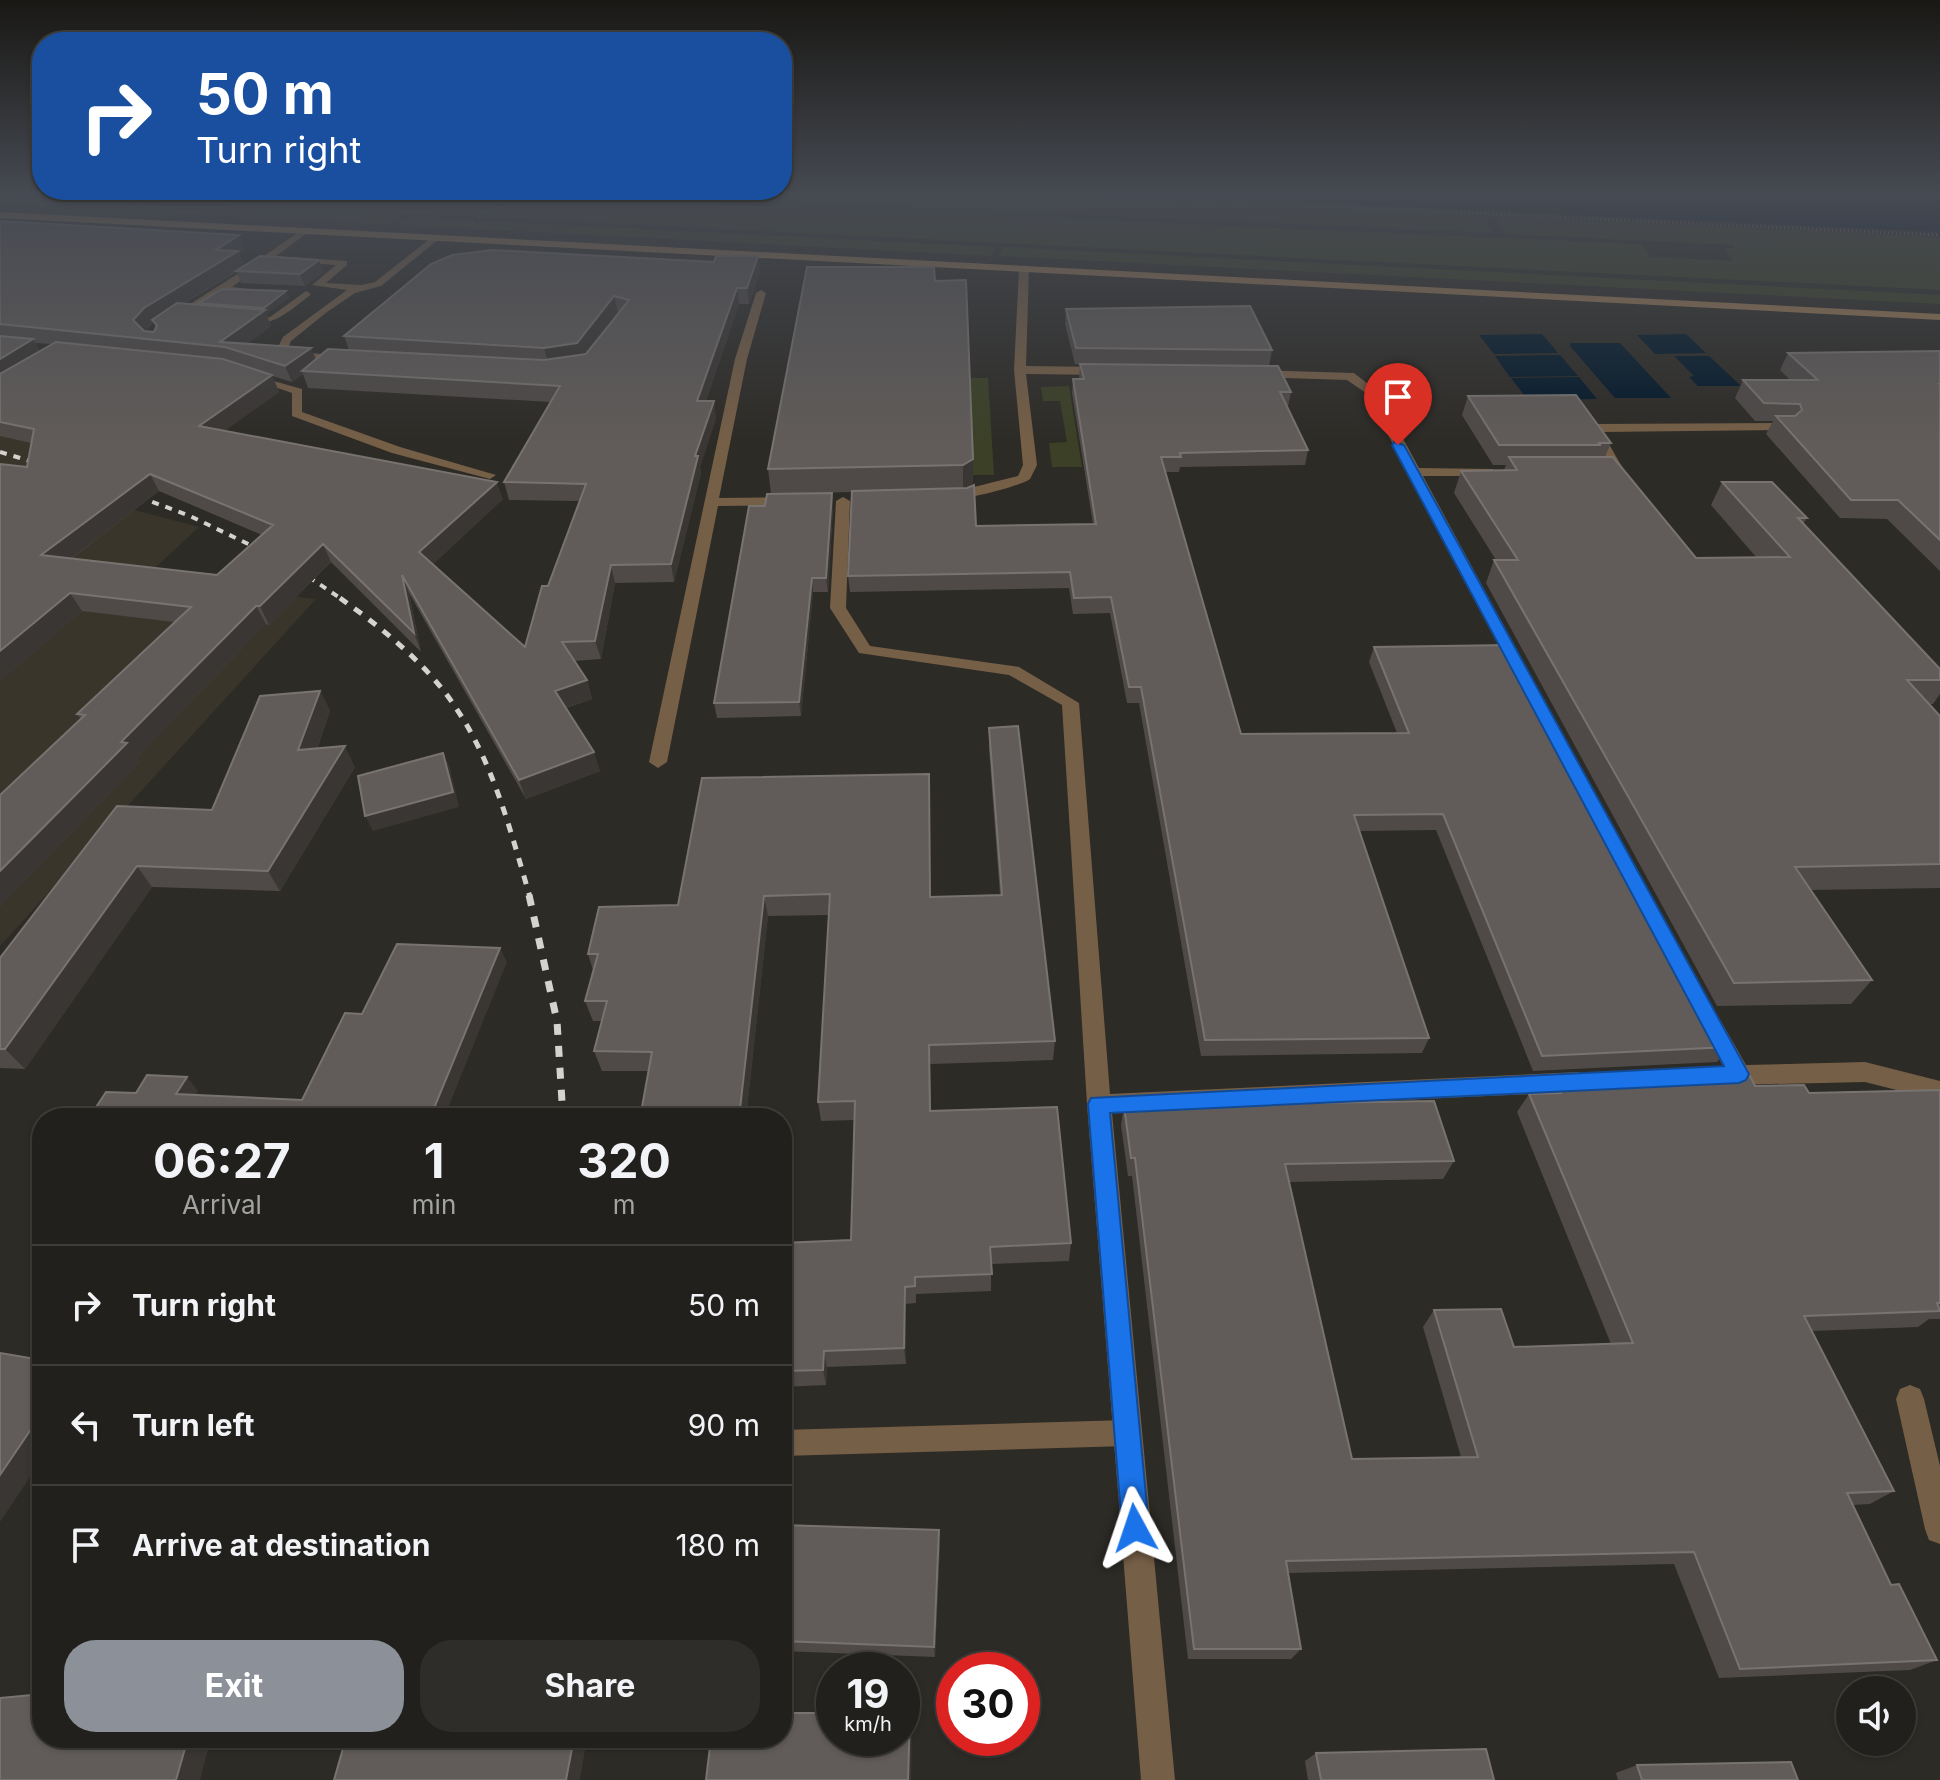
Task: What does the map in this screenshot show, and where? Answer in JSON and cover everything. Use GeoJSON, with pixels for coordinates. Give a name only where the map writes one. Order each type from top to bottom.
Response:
{"type":"FeatureCollection","features":[{"type":"Feature","properties":{"kind":"main road"},"geometry":{"type":"LineString","coordinates":[[1178,277],[1940,317]]}},
{"type":"Feature","properties":{"kind":"street"},"geometry":{"type":"LineString","coordinates":[[935,498],[967,496],[977,489],[1023,479],[1030,465],[1020,370],[1024,277]]}},
{"type":"Feature","properties":{"kind":"street"},"geometry":{"type":"LineString","coordinates":[[658,762],[741,359],[761,293]]}},
{"type":"Feature","properties":{"kind":"street"},"geometry":{"type":"LineString","coordinates":[[1020,370],[1114,371]]}},
{"type":"Feature","properties":{"kind":"street"},"geometry":{"type":"LineString","coordinates":[[1238,372],[1350,376],[1371,391],[1526,682]]}},
{"type":"Feature","properties":{"kind":"street"},"geometry":{"type":"LineString","coordinates":[[1586,472],[1618,472],[1593,428],[1784,427]]}},
{"type":"Feature","properties":{"kind":"street"},"geometry":{"type":"LineString","coordinates":[[1412,472],[1507,472]]}},
{"type":"Feature","properties":{"kind":"street"},"geometry":{"type":"LineString","coordinates":[[712,502],[836,501],[838,608],[865,650],[1013,671],[1070,703],[1099,1104],[1158,1780]]}},
{"type":"Feature","properties":{"kind":"street"},"geometry":{"type":"LineString","coordinates":[[1708,1018],[1739,1074]]}},
{"type":"Feature","properties":{"kind":"street"},"geometry":{"type":"LineString","coordinates":[[1708,1076],[1865,1072],[1940,1091]]}},
{"type":"Feature","properties":{"kind":"street"},"geometry":{"type":"LineString","coordinates":[[1099,1104],[1598,1081]]}},
{"type":"Feature","properties":{"kind":"street"},"geometry":{"type":"LineString","coordinates":[[1910,1399],[1940,1529]]}},
{"type":"Feature","properties":{"kind":"lane"},"geometry":{"type":"LineString","coordinates":[[169,320],[239,277]]}},
{"type":"Feature","properties":{"kind":"lane"},"geometry":{"type":"LineString","coordinates":[[226,317],[272,320],[327,277]]}},
{"type":"Feature","properties":{"kind":"lane"},"geometry":{"type":"LineString","coordinates":[[359,360],[299,355],[282,349],[287,339],[324,310],[387,277]]}},
{"type":"Feature","properties":{"kind":"lane"},"geometry":{"type":"LineString","coordinates":[[317,285],[362,288]]}},
{"type":"Feature","properties":{"kind":"lane"},"geometry":{"type":"LineString","coordinates":[[222,289],[278,292]]}},
{"type":"Feature","properties":{"kind":"lane"},"geometry":{"type":"LineString","coordinates":[[292,293],[306,294]]}},
{"type":"Feature","properties":{"kind":"lane"},"geometry":{"type":"LineString","coordinates":[[181,313],[196,315]]}},
{"type":"Feature","properties":{"kind":"lane"},"geometry":{"type":"LineString","coordinates":[[245,373],[298,391],[296,414],[396,450],[490,475]]}},
{"type":"Feature","properties":{"kind":"lane"},"geometry":{"type":"LineString","coordinates":[[792,1443],[1127,1433]]}},
{"type":"Feature","properties":{"kind":"shaded area"},"geometry":{"type":"Polygon","coordinates":[[[0,349],[63,491],[199,527],[142,580],[316,599],[0,946],[0,349]]]}},
{"type":"Feature","properties":{"kind":"green space"},"geometry":{"type":"Polygon","coordinates":[[[1413,277],[1590,277],[1940,295],[1940,304],[1413,277]]]}},
{"type":"Feature","properties":{"kind":"green space"},"geometry":{"type":"Polygon","coordinates":[[[1682,277],[1940,277],[1940,290],[1682,277]]]}},
{"type":"Feature","properties":{"kind":"green space"},"geometry":{"type":"Polygon","coordinates":[[[969,378],[988,378],[994,475],[973,475],[969,378]]]}},
{"type":"Feature","properties":{"kind":"green space"},"geometry":{"type":"Polygon","coordinates":[[[1069,386],[1082,467],[1052,467],[1049,443],[1067,442],[1060,401],[1043,401],[1041,387],[1069,386]]]}},
{"type":"Feature","properties":{"kind":"water"},"geometry":{"type":"Polygon","coordinates":[[[1542,334],[1558,353],[1494,354],[1479,335],[1542,334]]]}},
{"type":"Feature","properties":{"kind":"water"},"geometry":{"type":"Polygon","coordinates":[[[1686,334],[1706,353],[1655,354],[1637,335],[1686,334]]]}},
{"type":"Feature","properties":{"kind":"water"},"geometry":{"type":"Polygon","coordinates":[[[1571,343],[1620,343],[1671,398],[1615,398],[1570,346],[1571,343]]]}},
{"type":"Feature","properties":{"kind":"water"},"geometry":{"type":"Polygon","coordinates":[[[1560,355],[1578,376],[1510,377],[1495,356],[1560,355]]]}},
{"type":"Feature","properties":{"kind":"water"},"geometry":{"type":"Polygon","coordinates":[[[1674,356],[1709,356],[1741,386],[1698,386],[1689,377],[1694,376],[1674,356]]]}},
{"type":"Feature","properties":{"kind":"water"},"geometry":{"type":"Polygon","coordinates":[[[1579,377],[1597,399],[1528,400],[1511,378],[1579,377]]]}},
{"type":"Feature","properties":{"kind":"building"},"geometry":{"type":"Polygon","coordinates":[[[0,277],[195,277],[144,308],[133,320],[144,331],[154,332],[157,325],[152,320],[177,303],[265,310],[220,342],[311,348],[285,366],[225,347],[0,324],[0,277]]]}},
{"type":"Feature","properties":{"kind":"building"},"geometry":{"type":"Polygon","coordinates":[[[415,277],[751,277],[747,288],[737,288],[697,401],[714,401],[695,456],[698,456],[671,564],[611,565],[595,641],[562,642],[587,680],[555,691],[594,752],[519,780],[402,575],[414,633],[323,544],[260,606],[256,606],[121,742],[127,743],[0,871],[0,795],[85,715],[77,714],[191,607],[70,593],[0,651],[0,464],[27,467],[34,429],[0,422],[0,374],[56,342],[223,359],[272,375],[199,426],[497,482],[419,552],[525,647],[542,586],[548,586],[586,484],[504,482],[560,386],[302,371],[328,349],[544,360],[586,354],[629,300],[614,296],[577,343],[544,348],[344,336],[415,277]],[[150,474],[41,555],[217,575],[273,525],[150,474]]]}},
{"type":"Feature","properties":{"kind":"building"},"geometry":{"type":"Polygon","coordinates":[[[805,277],[966,280],[973,459],[963,465],[768,469],[805,277]]]}},
{"type":"Feature","properties":{"kind":"building"},"geometry":{"type":"Polygon","coordinates":[[[222,289],[286,291],[264,308],[199,303],[222,289]]]}},
{"type":"Feature","properties":{"kind":"building"},"geometry":{"type":"Polygon","coordinates":[[[1250,306],[1272,350],[1076,348],[1066,309],[1250,306]]]}},
{"type":"Feature","properties":{"kind":"building"},"geometry":{"type":"Polygon","coordinates":[[[0,336],[33,339],[0,359],[0,336]]]}},
{"type":"Feature","properties":{"kind":"building"},"geometry":{"type":"Polygon","coordinates":[[[1940,351],[1940,540],[1898,500],[1851,500],[1776,416],[1795,416],[1802,410],[1800,404],[1764,403],[1743,380],[1818,380],[1788,353],[1940,351]]]}},
{"type":"Feature","properties":{"kind":"building"},"geometry":{"type":"Polygon","coordinates":[[[1080,364],[1278,366],[1291,392],[1280,392],[1308,450],[1180,453],[1181,457],[1161,457],[1241,734],[1409,733],[1374,647],[1511,645],[1729,1047],[1542,1056],[1443,814],[1354,815],[1429,1038],[1205,1040],[1141,687],[1129,687],[1111,597],[1074,598],[1070,572],[848,576],[852,491],[967,488],[974,485],[976,526],[1096,524],[1073,379],[1084,379],[1080,364]]]}},
{"type":"Feature","properties":{"kind":"building"},"geometry":{"type":"Polygon","coordinates":[[[1576,395],[1611,443],[1499,445],[1468,396],[1576,395]]]}},
{"type":"Feature","properties":{"kind":"building"},"geometry":{"type":"Polygon","coordinates":[[[1509,457],[1613,457],[1696,558],[1790,557],[1722,482],[1772,482],[1807,518],[1798,518],[1940,669],[1940,680],[1907,680],[1940,716],[1940,864],[1795,867],[1872,980],[1734,983],[1494,560],[1518,560],[1461,471],[1517,470],[1509,457]]]}},
{"type":"Feature","properties":{"kind":"building"},"geometry":{"type":"Polygon","coordinates":[[[832,493],[826,578],[812,578],[799,702],[714,703],[749,506],[765,506],[767,494],[832,493]]]}},
{"type":"Feature","properties":{"kind":"building"},"geometry":{"type":"Polygon","coordinates":[[[320,691],[298,750],[345,746],[268,871],[137,866],[5,1049],[0,1049],[0,958],[117,806],[212,810],[260,696],[320,691]]]}},
{"type":"Feature","properties":{"kind":"building"},"geometry":{"type":"Polygon","coordinates":[[[1018,726],[1055,1041],[929,1045],[930,1111],[1057,1107],[1071,1243],[990,1247],[992,1274],[915,1277],[915,1286],[905,1287],[904,1348],[824,1351],[823,1370],[792,1371],[792,1243],[851,1240],[855,1101],[818,1102],[830,894],[764,896],[740,1108],[642,1108],[652,1052],[594,1051],[607,1001],[585,1001],[598,954],[588,954],[599,907],[678,905],[702,778],[929,774],[930,897],[1002,895],[989,728],[1018,726]]]}},
{"type":"Feature","properties":{"kind":"building"},"geometry":{"type":"Polygon","coordinates":[[[443,753],[453,792],[365,816],[358,776],[443,753]]]}},
{"type":"Feature","properties":{"kind":"building"},"geometry":{"type":"Polygon","coordinates":[[[397,944],[500,948],[434,1108],[96,1108],[106,1092],[136,1093],[147,1075],[187,1077],[176,1094],[302,1100],[345,1013],[362,1014],[397,944]]]}},
{"type":"Feature","properties":{"kind":"building"},"geometry":{"type":"Polygon","coordinates":[[[1746,1068],[1755,1086],[1804,1085],[1809,1093],[1940,1090],[1940,1303],[1937,1303],[1940,1311],[1804,1316],[1894,1491],[1847,1493],[1891,1585],[1899,1584],[1937,1660],[1740,1669],[1694,1552],[1286,1561],[1301,1649],[1194,1649],[1135,1158],[1131,1158],[1124,1106],[1434,1101],[1454,1161],[1285,1164],[1352,1459],[1478,1457],[1434,1310],[1501,1309],[1514,1347],[1633,1343],[1529,1094],[1561,1093],[1555,1077],[1746,1068]]]}},
{"type":"Feature","properties":{"kind":"building"},"geometry":{"type":"Polygon","coordinates":[[[0,1353],[32,1358],[32,1428],[0,1475],[0,1353]]]}},
{"type":"Feature","properties":{"kind":"building"},"geometry":{"type":"Polygon","coordinates":[[[792,1525],[939,1530],[934,1647],[792,1641],[792,1525]]]}},
{"type":"Feature","properties":{"kind":"building"},"geometry":{"type":"Polygon","coordinates":[[[32,1695],[32,1748],[185,1748],[176,1780],[0,1780],[0,1698],[32,1695]]]}},
{"type":"Feature","properties":{"kind":"building"},"geometry":{"type":"Polygon","coordinates":[[[792,1713],[816,1713],[816,1756],[909,1756],[908,1780],[706,1780],[710,1748],[792,1748],[792,1713]]]}},
{"type":"Feature","properties":{"kind":"building"},"geometry":{"type":"Polygon","coordinates":[[[343,1748],[572,1748],[566,1780],[334,1780],[343,1748]]]}},
{"type":"Feature","properties":{"kind":"building"},"geometry":{"type":"Polygon","coordinates":[[[1486,1749],[1494,1780],[1321,1780],[1316,1753],[1486,1749]]]}},
{"type":"Feature","properties":{"kind":"building"},"geometry":{"type":"Polygon","coordinates":[[[1791,1762],[1798,1780],[1642,1780],[1637,1765],[1791,1762]]]}},
{"type":"Feature","properties":{"kind":"railway"},"geometry":{"type":"LineString","coordinates":[[0,452],[50,467]]}},
{"type":"Feature","properties":{"kind":"railway"},"geometry":{"type":"LineString","coordinates":[[126,492],[190,516],[269,554]]}},
{"type":"Feature","properties":{"kind":"railway"},"geometry":{"type":"LineString","coordinates":[[297,569],[343,600]]}},
{"type":"Feature","properties":{"kind":"railway"},"geometry":{"type":"LineString","coordinates":[[340,598],[403,648],[432,677],[456,708],[491,776],[530,897]]}},
{"type":"Feature","properties":{"kind":"railway"},"geometry":{"type":"LineString","coordinates":[[529,895],[557,1021],[562,1108]]}},
{"type":"Feature","properties":{"kind":"route"},"geometry":{"type":"LineString","coordinates":[[1135,1528],[1099,1104],[1739,1074],[1398,445]]}}]}
